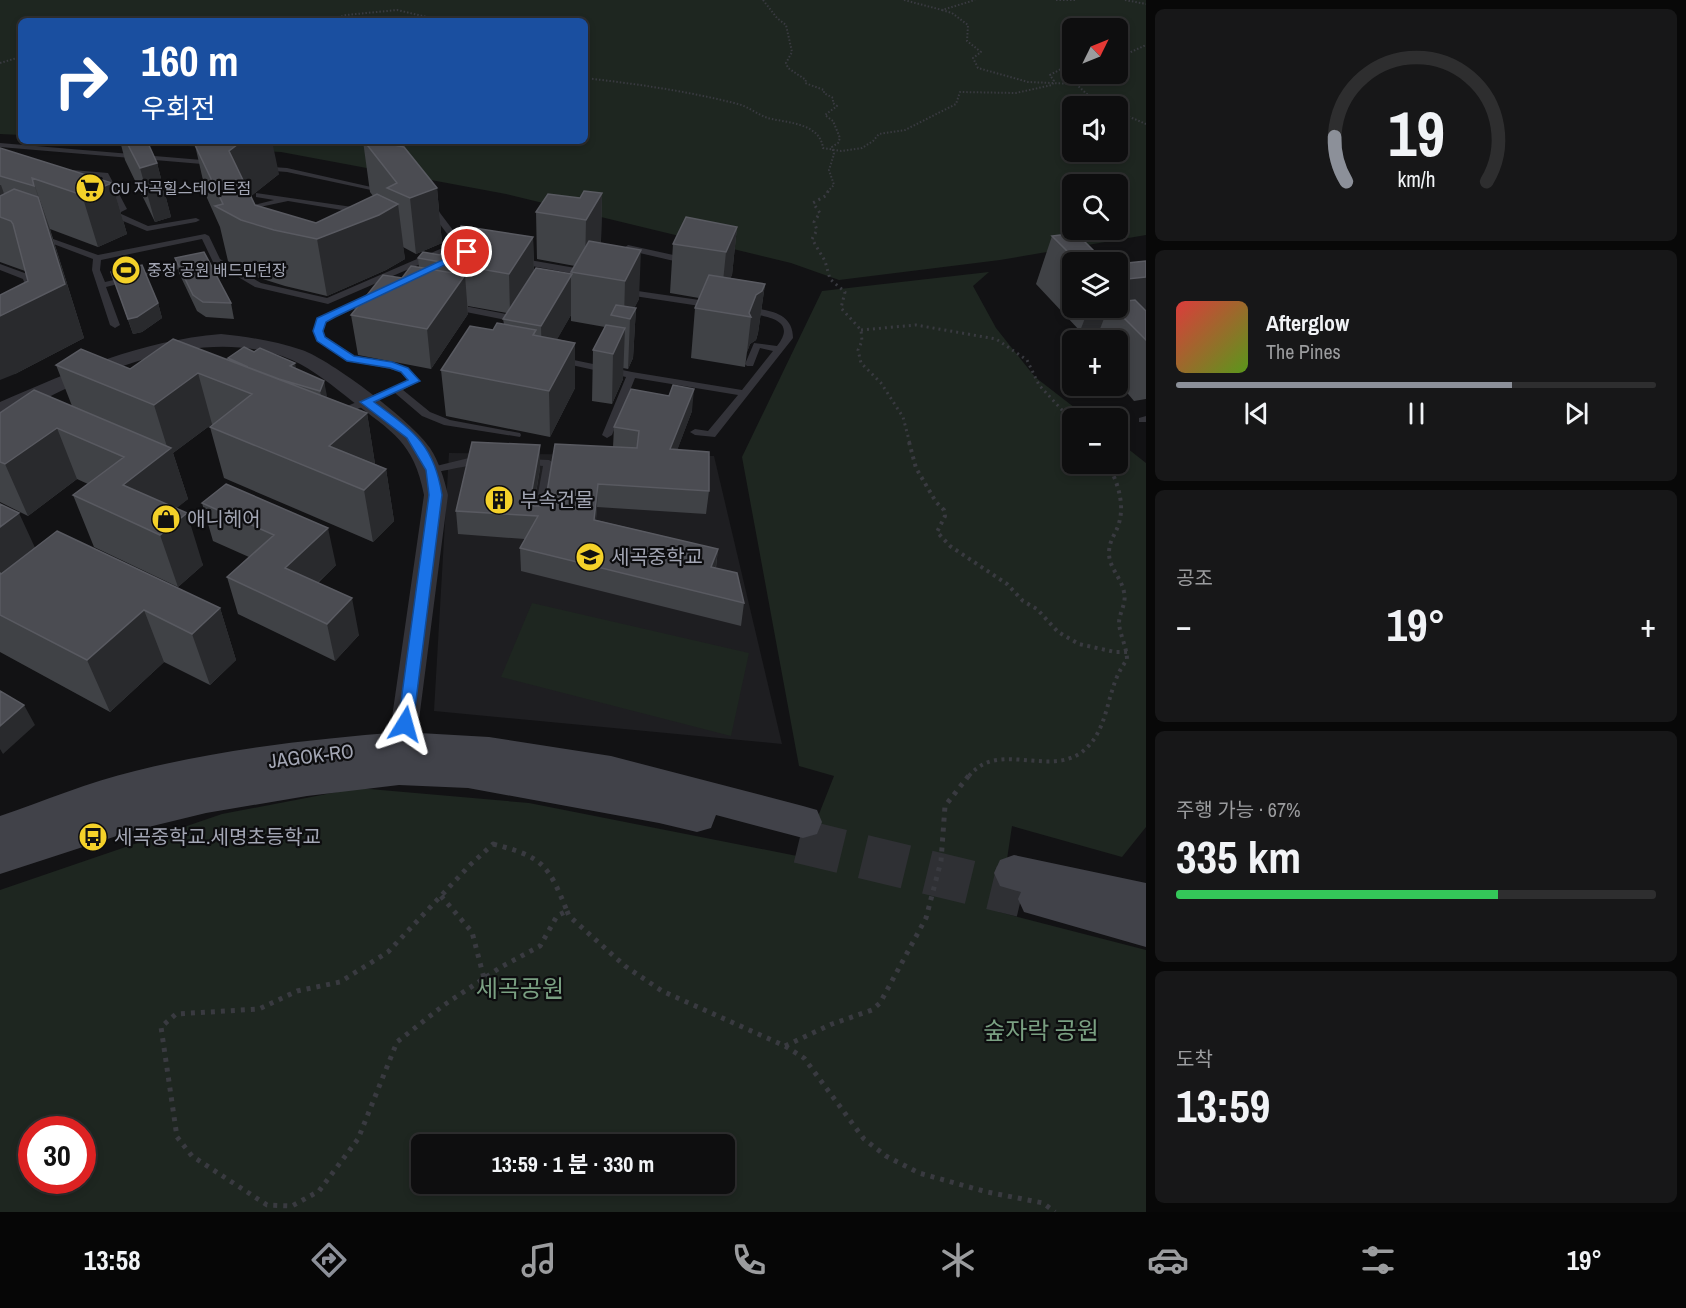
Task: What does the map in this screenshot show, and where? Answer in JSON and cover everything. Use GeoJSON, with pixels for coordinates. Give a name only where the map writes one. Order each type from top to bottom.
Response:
{"type":"FeatureCollection","features":[{"type":"Feature","properties":{"kind":"main road","name":"JAGOK-RO"},"geometry":{"type":"LineString","coordinates":[[0,833],[132,787],[207,770],[317,754],[401,758],[468,773],[801,831]]}},
{"type":"Feature","properties":{"kind":"main road","name":"JAGOK-RO"},"geometry":{"type":"LineString","coordinates":[[0,857],[132,815],[206,796],[307,780],[401,758]]}},
{"type":"Feature","properties":{"kind":"main road"},"geometry":{"type":"LineString","coordinates":[[1146,901],[1018,884],[1146,928]]}},
{"type":"Feature","properties":{"kind":"street"},"geometry":{"type":"LineString","coordinates":[[0,410],[118,360],[153,349],[192,342],[247,341],[297,355],[337,379],[411,436],[432,470],[436,495],[401,758]]}},
{"type":"Feature","properties":{"kind":"lane"},"geometry":{"type":"LineString","coordinates":[[0,145],[219,163]]}},
{"type":"Feature","properties":{"kind":"lane"},"geometry":{"type":"LineString","coordinates":[[251,167],[287,170],[391,192]]}},
{"type":"Feature","properties":{"kind":"lane"},"geometry":{"type":"LineString","coordinates":[[49,170],[105,176],[123,208],[94,217]]}},
{"type":"Feature","properties":{"kind":"lane"},"geometry":{"type":"LineString","coordinates":[[259,195],[288,199],[363,211],[387,235],[388,246],[325,271],[272,255],[250,207],[288,199]]}},
{"type":"Feature","properties":{"kind":"lane"},"geometry":{"type":"LineString","coordinates":[[32,235],[97,258],[205,236],[216,260],[258,285],[328,301],[415,259],[459,244],[425,199]]}},
{"type":"Feature","properties":{"kind":"lane"},"geometry":{"type":"LineString","coordinates":[[112,213],[147,229],[196,219]]}},
{"type":"Feature","properties":{"kind":"lane"},"geometry":{"type":"LineString","coordinates":[[622,258],[628,248],[698,263]]}},
{"type":"Feature","properties":{"kind":"lane"},"geometry":{"type":"LineString","coordinates":[[97,258],[96,270],[115,325]]}},
{"type":"Feature","properties":{"kind":"lane"},"geometry":{"type":"LineString","coordinates":[[103,285],[216,260]]}},
{"type":"Feature","properties":{"kind":"lane"},"geometry":{"type":"LineString","coordinates":[[512,260],[600,275]]}},
{"type":"Feature","properties":{"kind":"lane"},"geometry":{"type":"LineString","coordinates":[[0,267],[27,277],[32,297],[22,299]]}},
{"type":"Feature","properties":{"kind":"lane"},"geometry":{"type":"LineString","coordinates":[[573,282],[579,272]]}},
{"type":"Feature","properties":{"kind":"lane"},"geometry":{"type":"LineString","coordinates":[[614,290],[718,306]]}},
{"type":"Feature","properties":{"kind":"lane"},"geometry":{"type":"LineString","coordinates":[[331,417],[415,381],[404,370],[351,359],[321,339],[318,331],[321,321],[376,294],[387,292]]}},
{"type":"Feature","properties":{"kind":"lane"},"geometry":{"type":"LineString","coordinates":[[442,305],[506,317]]}},
{"type":"Feature","properties":{"kind":"lane"},"geometry":{"type":"LineString","coordinates":[[695,432],[711,435],[788,338],[787,323],[780,317],[739,309]]}},
{"type":"Feature","properties":{"kind":"lane"},"geometry":{"type":"LineString","coordinates":[[750,364],[757,345],[781,349]]}},
{"type":"Feature","properties":{"kind":"lane"},"geometry":{"type":"LineString","coordinates":[[557,374],[564,361],[632,375],[746,393]]}},
{"type":"Feature","properties":{"kind":"lane"},"geometry":{"type":"LineString","coordinates":[[607,435],[632,375]]}},
{"type":"Feature","properties":{"kind":"lane"},"geometry":{"type":"LineString","coordinates":[[396,389],[426,414],[448,423],[516,435]]}},
{"type":"Feature","properties":{"kind":"lane"},"geometry":{"type":"LineString","coordinates":[[432,470],[473,460],[495,460]]}},
{"type":"Feature","properties":{"kind":"lane"},"geometry":{"type":"LineString","coordinates":[[517,461],[549,463],[539,524]]}},
{"type":"Feature","properties":{"kind":"path"},"geometry":{"type":"LineString","coordinates":[[763,0],[788,29],[792,52],[786,63],[788,68],[806,80],[805,84],[824,90],[824,93],[833,98],[833,103],[837,106],[825,115],[833,121],[840,138],[838,143],[832,147],[829,170],[834,185],[826,193],[827,195],[813,203],[820,213],[814,222],[817,230],[812,239],[825,261],[830,279],[845,292],[841,308],[861,330],[862,341],[858,350],[861,363],[881,383],[903,417],[916,468],[936,502],[944,510],[945,516],[937,532],[950,546],[1007,584],[1023,601],[1037,609],[1058,632],[1079,644],[1115,652],[1127,652]]}},
{"type":"Feature","properties":{"kind":"path"},"geometry":{"type":"LineString","coordinates":[[904,0],[954,14],[968,25],[967,41],[981,52],[973,58],[978,68],[1028,82],[1081,85],[1090,96]]}},
{"type":"Feature","properties":{"kind":"path"},"geometry":{"type":"LineString","coordinates":[[942,10],[975,0]]}},
{"type":"Feature","properties":{"kind":"path"},"geometry":{"type":"LineString","coordinates":[[1056,0],[1075,0]]}},
{"type":"Feature","properties":{"kind":"path"},"geometry":{"type":"LineString","coordinates":[[1125,0],[1146,4]]}},
{"type":"Feature","properties":{"kind":"path"},"geometry":{"type":"LineString","coordinates":[[336,18],[345,15],[397,10],[412,12],[428,18]]}},
{"type":"Feature","properties":{"kind":"path"},"geometry":{"type":"LineString","coordinates":[[1128,53],[1146,45]]}},
{"type":"Feature","properties":{"kind":"path"},"geometry":{"type":"LineString","coordinates":[[0,63],[18,56]]}},
{"type":"Feature","properties":{"kind":"path"},"geometry":{"type":"LineString","coordinates":[[1054,82],[1050,75],[1062,68]]}},
{"type":"Feature","properties":{"kind":"path"},"geometry":{"type":"LineString","coordinates":[[588,78],[660,87],[742,105],[770,119],[792,121],[813,131],[822,141],[823,148],[833,151],[863,147],[873,142],[879,134],[905,130],[956,104],[960,92],[1016,93],[1037,90],[1054,82]]}},
{"type":"Feature","properties":{"kind":"path"},"geometry":{"type":"LineString","coordinates":[[1128,116],[1146,123]]}},
{"type":"Feature","properties":{"kind":"path"},"geometry":{"type":"LineString","coordinates":[[861,330],[916,325],[996,339],[1027,360],[1039,385],[1062,411]]}},
{"type":"Feature","properties":{"kind":"path"},"geometry":{"type":"LineString","coordinates":[[785,1046],[832,1024],[872,1010],[880,1003],[926,918],[940,861],[945,806],[973,771],[992,759],[1063,761],[1080,753],[1097,735],[1106,715],[1118,671],[1127,660],[1119,622],[1124,609],[1125,594],[1111,566],[1109,554],[1111,537],[1118,531],[1123,512],[1111,474]]}},
{"type":"Feature","properties":{"kind":"path"},"geometry":{"type":"LineString","coordinates":[[567,911],[557,916],[540,946],[484,978],[444,1005],[397,1042],[358,1139],[319,1191],[292,1206],[267,1205],[192,1156],[177,1137],[161,1027],[176,1014],[259,1009],[297,991],[340,982],[388,952],[493,844],[526,852],[544,862],[567,911],[569,916],[625,966],[662,991],[785,1046],[804,1058],[864,1139],[886,1156],[919,1173],[987,1192],[1043,1203],[1055,1212]]}},
{"type":"Feature","properties":{"kind":"path"},"geometry":{"type":"LineString","coordinates":[[441,896],[472,932],[484,978]]}},
{"type":"Feature","properties":{"kind":"shaded area"},"geometry":{"type":"Polygon","coordinates":[[[449,453],[714,456],[782,744],[434,711],[449,453]]]}},
{"type":"Feature","properties":{"kind":"green space"},"geometry":{"type":"Polygon","coordinates":[[[0,0],[1146,0],[1146,235],[1128,238],[1128,174],[1062,174],[1062,240],[1117,240],[1000,260],[839,280],[791,263],[506,194],[281,152],[157,144],[588,144],[588,18],[18,18],[18,135],[0,134],[0,0]]]}},
{"type":"Feature","properties":{"kind":"green space"},"geometry":{"type":"Polygon","coordinates":[[[989,272],[973,286],[996,328],[1035,377],[1075,408],[1062,408],[1062,474],[1128,474],[1128,449],[1146,463],[1146,827],[1122,857],[1012,826],[999,912],[1146,950],[1146,1212],[0,1212],[0,890],[222,814],[358,788],[529,803],[802,857],[834,776],[799,766],[742,457],[822,291],[989,272]]]}},
{"type":"Feature","properties":{"kind":"green space"},"geometry":{"type":"Polygon","coordinates":[[[532,603],[749,653],[731,736],[501,677],[532,603]]]}},
{"type":"Feature","properties":{"kind":"building"},"geometry":{"type":"Polygon","coordinates":[[[128,144],[148,144],[157,163],[140,168],[128,144]]]}},
{"type":"Feature","properties":{"kind":"building"},"geometry":{"type":"Polygon","coordinates":[[[238,144],[229,151],[255,205],[316,223],[377,194],[398,204],[379,215],[317,239],[274,230],[241,220],[215,206],[223,204],[195,145],[238,144]]]}},
{"type":"Feature","properties":{"kind":"building"},"geometry":{"type":"Polygon","coordinates":[[[366,144],[404,147],[437,188],[410,198],[387,188],[397,183],[366,144]]]}},
{"type":"Feature","properties":{"kind":"building"},"geometry":{"type":"Polygon","coordinates":[[[0,148],[112,183],[82,195],[32,178],[34,186],[0,176],[0,148]]]}},
{"type":"Feature","properties":{"kind":"building"},"geometry":{"type":"Polygon","coordinates":[[[14,189],[38,197],[65,284],[0,316],[0,295],[28,281],[13,224],[0,217],[0,196],[14,189]]]}},
{"type":"Feature","properties":{"kind":"building"},"geometry":{"type":"Polygon","coordinates":[[[584,191],[602,193],[586,220],[536,212],[548,194],[580,198],[584,191]]]}},
{"type":"Feature","properties":{"kind":"building"},"geometry":{"type":"Polygon","coordinates":[[[686,217],[737,227],[726,252],[673,244],[686,217]]]}},
{"type":"Feature","properties":{"kind":"building"},"geometry":{"type":"Polygon","coordinates":[[[461,226],[533,237],[509,274],[418,258],[423,252],[440,255],[461,226]]]}},
{"type":"Feature","properties":{"kind":"building"},"geometry":{"type":"Polygon","coordinates":[[[1062,235],[1062,240],[1083,240],[1095,252],[1068,252],[1052,236],[1062,235]]]}},
{"type":"Feature","properties":{"kind":"building"},"geometry":{"type":"Polygon","coordinates":[[[589,241],[641,250],[625,281],[571,272],[589,241]]]}},
{"type":"Feature","properties":{"kind":"building"},"geometry":{"type":"Polygon","coordinates":[[[204,252],[231,303],[203,302],[193,295],[175,258],[204,252]]]}},
{"type":"Feature","properties":{"kind":"building"},"geometry":{"type":"Polygon","coordinates":[[[1146,261],[1146,277],[1128,279],[1128,263],[1146,261]]]}},
{"type":"Feature","properties":{"kind":"building"},"geometry":{"type":"Polygon","coordinates":[[[142,265],[158,303],[137,317],[128,319],[111,272],[142,265]]]}},
{"type":"Feature","properties":{"kind":"building"},"geometry":{"type":"Polygon","coordinates":[[[411,266],[465,275],[427,329],[351,315],[383,275],[402,278],[411,266]]]}},
{"type":"Feature","properties":{"kind":"building"},"geometry":{"type":"Polygon","coordinates":[[[536,268],[572,274],[541,326],[503,319],[536,268]]]}},
{"type":"Feature","properties":{"kind":"building"},"geometry":{"type":"Polygon","coordinates":[[[709,275],[765,284],[762,291],[756,295],[749,313],[751,317],[695,308],[709,275]]]}},
{"type":"Feature","properties":{"kind":"building"},"geometry":{"type":"Polygon","coordinates":[[[1135,300],[1146,311],[1146,340],[1124,318],[1128,318],[1128,301],[1135,300]]]}},
{"type":"Feature","properties":{"kind":"building"},"geometry":{"type":"Polygon","coordinates":[[[616,305],[636,308],[630,319],[611,315],[616,305]]]}},
{"type":"Feature","properties":{"kind":"building"},"geometry":{"type":"Polygon","coordinates":[[[497,323],[536,330],[533,335],[575,343],[549,391],[441,370],[470,326],[493,330],[497,323]]]}},
{"type":"Feature","properties":{"kind":"building"},"geometry":{"type":"Polygon","coordinates":[[[606,325],[625,328],[613,354],[593,350],[606,325]]]}},
{"type":"Feature","properties":{"kind":"building"},"geometry":{"type":"Polygon","coordinates":[[[173,339],[367,413],[329,446],[386,469],[364,490],[210,427],[252,394],[198,373],[154,405],[56,365],[81,349],[130,369],[173,339]]]}},
{"type":"Feature","properties":{"kind":"building"},"geometry":{"type":"Polygon","coordinates":[[[244,347],[254,352],[260,348],[295,363],[290,366],[324,381],[320,391],[279,379],[228,358],[244,347]]]}},
{"type":"Feature","properties":{"kind":"building"},"geometry":{"type":"Polygon","coordinates":[[[673,385],[694,389],[670,449],[709,452],[709,491],[598,484],[594,520],[718,549],[711,567],[737,573],[744,603],[520,548],[538,516],[456,511],[472,442],[540,445],[530,501],[534,506],[542,506],[545,504],[555,444],[637,448],[639,431],[614,427],[631,389],[669,396],[673,385]]]}},
{"type":"Feature","properties":{"kind":"building"},"geometry":{"type":"Polygon","coordinates":[[[34,390],[171,448],[123,485],[187,513],[160,535],[73,495],[124,457],[57,428],[5,464],[0,462],[0,413],[34,390]]]}},
{"type":"Feature","properties":{"kind":"building"},"geometry":{"type":"Polygon","coordinates":[[[226,484],[328,528],[285,568],[352,598],[327,624],[227,577],[274,535],[202,503],[226,484]]]}},
{"type":"Feature","properties":{"kind":"building"},"geometry":{"type":"Polygon","coordinates":[[[0,504],[19,513],[0,527],[0,504]]]}},
{"type":"Feature","properties":{"kind":"building"},"geometry":{"type":"Polygon","coordinates":[[[57,531],[220,608],[192,634],[144,610],[87,660],[0,615],[0,573],[57,531]]]}},
{"type":"Feature","properties":{"kind":"building"},"geometry":{"type":"Polygon","coordinates":[[[0,691],[24,705],[0,726],[0,691]]]}},
{"type":"Feature","properties":{"kind":"tunnel"},"geometry":{"type":"LineString","coordinates":[[799,841],[1022,895]]}},
{"type":"Feature","properties":{"kind":"place","name":"CU 자곡힐스테이트점"},"geometry":{"type":"Point","coordinates":[90,188]}},
{"type":"Feature","properties":{"kind":"place","name":"중정 공원 배드민턴장"},"geometry":{"type":"Point","coordinates":[126,270]}},
{"type":"Feature","properties":{"kind":"place","name":"부속건물"},"geometry":{"type":"Point","coordinates":[499,500]}},
{"type":"Feature","properties":{"kind":"place","name":"애니헤어"},"geometry":{"type":"Point","coordinates":[166,519]}},
{"type":"Feature","properties":{"kind":"place","name":"세곡중학교"},"geometry":{"type":"Point","coordinates":[590,557]}},
{"type":"Feature","properties":{"kind":"place","name":"세곡중학교.세명초등학교"},"geometry":{"type":"Point","coordinates":[93,837]}},
{"type":"Feature","properties":{"kind":"route"},"geometry":{"type":"LineString","coordinates":[[405,724],[436,495],[432,470],[411,436],[366,402],[415,381],[404,370],[351,359],[321,339],[318,331],[321,321],[332,315],[467,252]]}},
{"type":"Feature","properties":{"kind":"park label","name":"세곡공원"},"geometry":{"type":"Point","coordinates":[520,989]}},
{"type":"Feature","properties":{"kind":"park label","name":"숲자락 공원"},"geometry":{"type":"Point","coordinates":[1041,1031]}}]}
